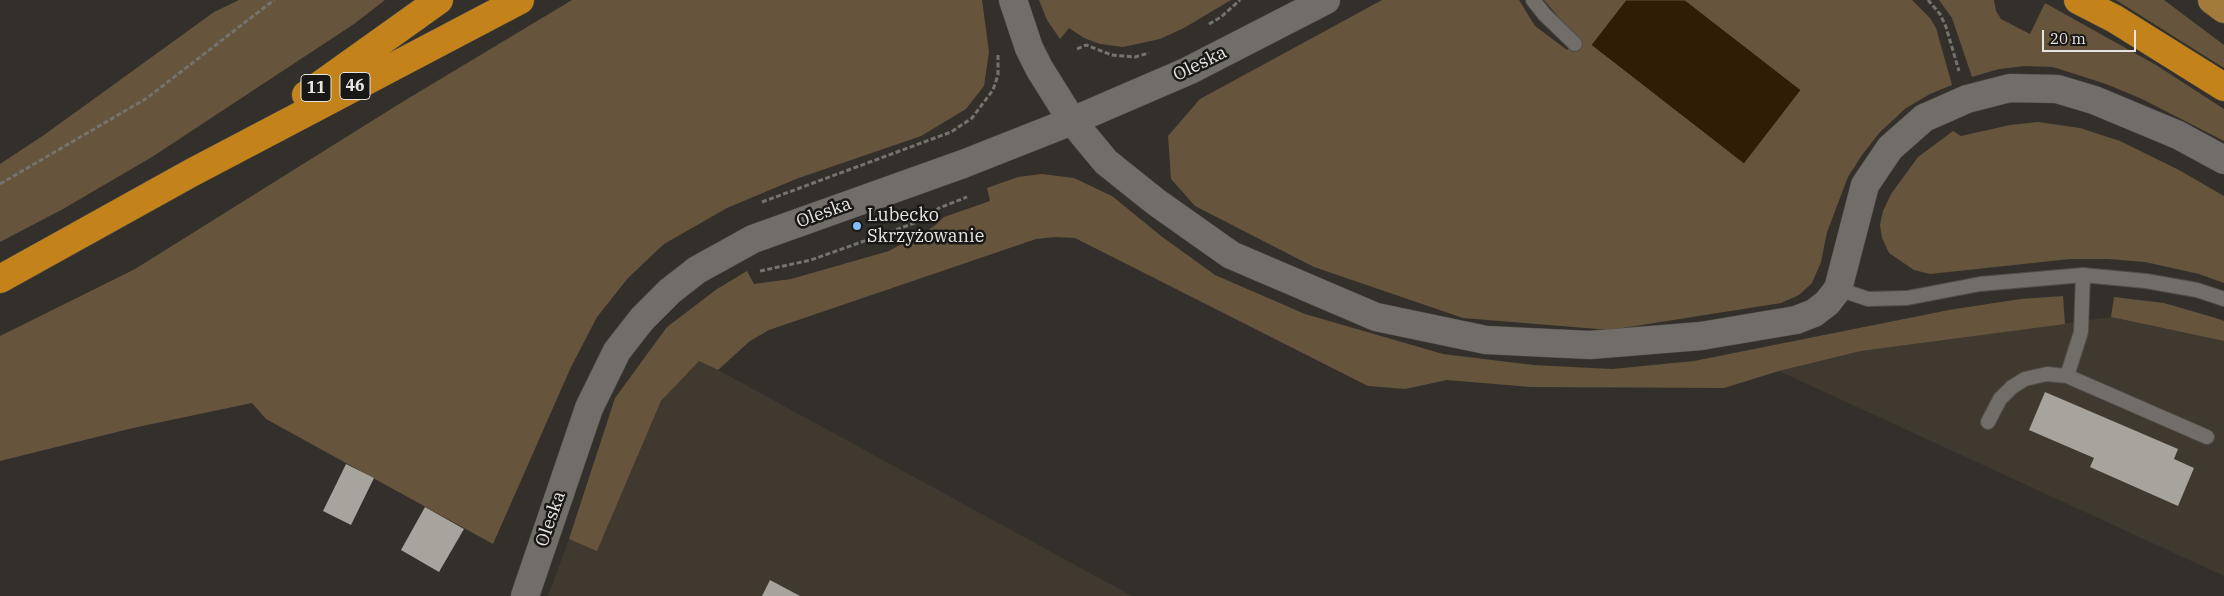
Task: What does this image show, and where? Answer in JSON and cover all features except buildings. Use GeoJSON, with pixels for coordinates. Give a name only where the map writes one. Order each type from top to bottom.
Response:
{"type":"FeatureCollection","features":[{"type":"Feature","properties":{"kind":"highway","name":"11"},"geometry":{"type":"LineString","coordinates":[[0,279],[190,173],[345,68],[439,0]]}},
{"type":"Feature","properties":{"kind":"highway","name":"46"},"geometry":{"type":"LineString","coordinates":[[190,173],[520,0]]}},
{"type":"Feature","properties":{"kind":"highway"},"geometry":{"type":"LineString","coordinates":[[2078,0],[2115,19],[2224,87]]}},
{"type":"Feature","properties":{"kind":"main road"},"geometry":{"type":"LineString","coordinates":[[2212,0],[2224,8]]}},
{"type":"Feature","properties":{"kind":"street"},"geometry":{"type":"LineString","coordinates":[[1013,0],[1039,68],[1072,121],[1106,162],[1156,202],[1231,256],[1376,317],[1486,340],[1590,345],[1701,336],[1796,320],[1814,313],[1827,303],[1838,289],[1865,185],[1890,148],[1924,118],[1967,98],[2010,88],[2057,89],[2094,100],[2178,135],[2224,160]]}},
{"type":"Feature","properties":{"kind":"street","name":"Oleska"},"geometry":{"type":"LineString","coordinates":[[525,596],[589,408],[617,351],[642,319],[670,291],[697,270],[753,238],[963,164],[1072,121],[1188,71],[1326,0]]}},
{"type":"Feature","properties":{"kind":"lane"},"geometry":{"type":"LineString","coordinates":[[1533,0],[1544,14],[1575,44]]}},
{"type":"Feature","properties":{"kind":"lane"},"geometry":{"type":"LineString","coordinates":[[2066,376],[2081,332],[2083,275]]}},
{"type":"Feature","properties":{"kind":"lane"},"geometry":{"type":"LineString","coordinates":[[1838,289],[1868,299],[1908,298],[1980,284],[2083,275],[2146,281],[2197,290],[2224,299]]}},
{"type":"Feature","properties":{"kind":"lane"},"geometry":{"type":"LineString","coordinates":[[1988,422],[2000,400],[2012,387],[2025,379],[2047,374],[2066,376],[2207,438]]}},
{"type":"Feature","properties":{"kind":"path"},"geometry":{"type":"LineString","coordinates":[[0,184],[147,98],[274,0]]}},
{"type":"Feature","properties":{"kind":"path"},"geometry":{"type":"LineString","coordinates":[[1207,25],[1240,0]]}},
{"type":"Feature","properties":{"kind":"path"},"geometry":{"type":"LineString","coordinates":[[1077,50],[1086,45],[1112,55],[1135,57],[1157,50]]}},
{"type":"Feature","properties":{"kind":"shaded area"},"geometry":{"type":"Polygon","coordinates":[[[239,0],[385,0],[354,24],[152,157],[63,209],[0,242],[0,164],[44,135],[214,12],[239,0]]]}},
{"type":"Feature","properties":{"kind":"shaded area"},"geometry":{"type":"Polygon","coordinates":[[[572,0],[982,0],[989,52],[984,86],[966,109],[921,136],[796,179],[727,208],[664,244],[628,278],[597,317],[571,367],[493,544],[266,419],[252,403],[133,428],[0,461],[0,336],[135,269],[399,104],[572,0]]]}},
{"type":"Feature","properties":{"kind":"shaded area"},"geometry":{"type":"Polygon","coordinates":[[[1039,0],[1231,0],[1184,28],[1160,39],[1123,47],[1100,44],[1084,38],[1069,28],[1060,39],[1047,20],[1039,0]]]}},
{"type":"Feature","properties":{"kind":"shaded area"},"geometry":{"type":"Polygon","coordinates":[[[1382,0],[1519,0],[1535,26],[1567,50],[1577,39],[1544,0],[1912,0],[1930,18],[1936,28],[1952,85],[1930,94],[1906,108],[1880,132],[1862,155],[1848,177],[1827,232],[1821,262],[1812,283],[1799,295],[1781,303],[1610,330],[1463,318],[1314,267],[1195,206],[1171,179],[1168,136],[1200,99],[1382,0]]]}},
{"type":"Feature","properties":{"kind":"shaded area"},"geometry":{"type":"Polygon","coordinates":[[[1626,0],[1685,0],[1801,90],[1744,164],[1591,45],[1626,0]]]}},
{"type":"Feature","properties":{"kind":"shaded area"},"geometry":{"type":"Polygon","coordinates":[[[1939,0],[1994,0],[1996,11],[2001,19],[2030,34],[2045,3],[2156,65],[2224,109],[2224,141],[2142,99],[2106,84],[2053,67],[2025,66],[1999,69],[1972,77],[1952,18],[1939,0]]]}},
{"type":"Feature","properties":{"kind":"shaded area"},"geometry":{"type":"Polygon","coordinates":[[[2116,0],[2164,0],[2224,45],[2224,68],[2116,0]]]}},
{"type":"Feature","properties":{"kind":"shaded area"},"geometry":{"type":"Polygon","coordinates":[[[2038,122],[2080,128],[2120,141],[2179,170],[2224,196],[2224,283],[2199,274],[2145,262],[2108,259],[2070,259],[1930,274],[1914,270],[1889,253],[1882,238],[1880,225],[1883,211],[1891,194],[1918,157],[1953,131],[1961,136],[2010,125],[2038,122]]]}},
{"type":"Feature","properties":{"kind":"shaded area"},"geometry":{"type":"Polygon","coordinates":[[[1042,174],[1074,178],[1112,196],[1161,236],[1215,275],[1305,314],[1443,354],[1533,365],[1612,369],[1694,361],[1949,310],[2020,299],[2063,296],[2065,324],[1861,351],[1779,371],[1724,388],[1531,387],[1447,380],[1405,389],[1368,386],[1075,238],[1055,237],[1036,239],[769,330],[750,341],[718,370],[699,361],[661,401],[597,551],[569,539],[615,398],[667,327],[717,289],[747,271],[754,284],[791,279],[889,251],[933,227],[944,217],[990,201],[987,188],[1018,177],[1042,174]]]}},
{"type":"Feature","properties":{"kind":"shaded area"},"geometry":{"type":"Polygon","coordinates":[[[2114,297],[2164,303],[2224,321],[2224,341],[2111,317],[2114,297]]]}},
{"type":"Feature","properties":{"kind":"shaded area"},"geometry":{"type":"Polygon","coordinates":[[[2111,317],[2224,341],[2224,576],[1779,371],[1861,351],[2111,317]]]}},
{"type":"Feature","properties":{"kind":"shaded area"},"geometry":{"type":"Polygon","coordinates":[[[699,360],[1132,596],[548,596],[569,539],[597,550],[661,401],[699,360]]]}},
{"type":"Feature","properties":{"kind":"place","name":"Lubecko Skrzyżowanie"},"geometry":{"type":"Point","coordinates":[857,226]}}]}
